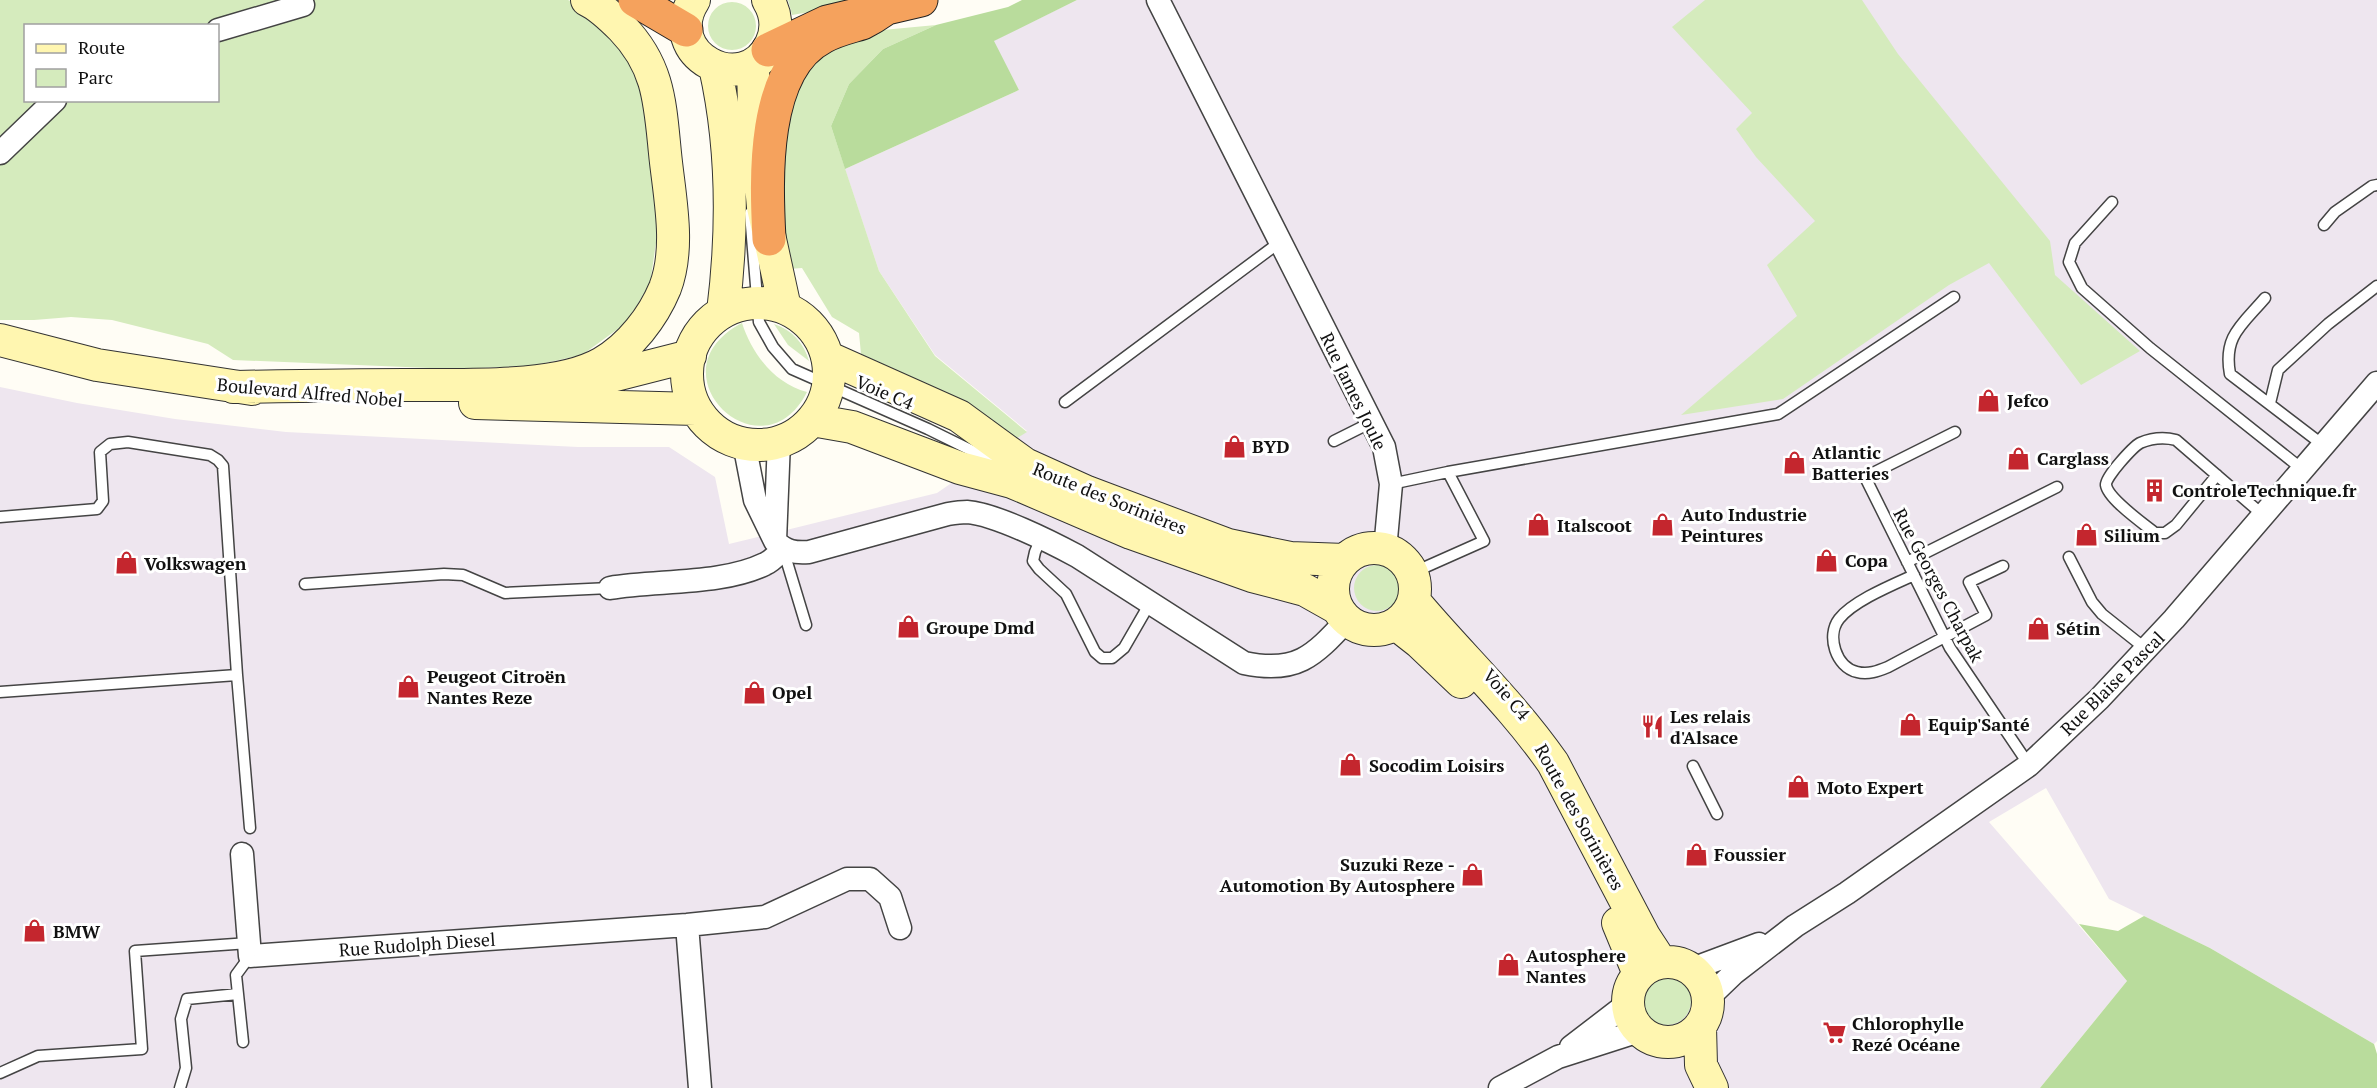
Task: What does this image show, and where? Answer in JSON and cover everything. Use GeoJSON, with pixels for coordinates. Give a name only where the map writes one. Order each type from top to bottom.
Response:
{"type":"FeatureCollection","features":[{"type":"Feature","properties":{"kind":"highway"},"geometry":{"type":"LineString","coordinates":[[635,0],[690,15]]}},
{"type":"Feature","properties":{"kind":"highway"},"geometry":{"type":"LineString","coordinates":[[742,66],[827,22],[921,0]]}},
{"type":"Feature","properties":{"kind":"highway"},"geometry":{"type":"LineString","coordinates":[[769,239],[771,126],[779,92],[790,70],[804,52],[822,37],[865,21],[885,9]]}},
{"type":"Feature","properties":{"kind":"main road"},"geometry":{"type":"LineString","coordinates":[[233,387],[500,384],[576,374],[602,363],[624,346],[643,326],[665,287],[671,261],[672,228],[663,118],[657,87],[648,63],[630,37],[614,20],[587,0]]}},
{"type":"Feature","properties":{"kind":"main road"},"geometry":{"type":"LineString","coordinates":[[723,312],[728,278],[729,186],[724,105],[742,66],[776,26],[768,0]]}},
{"type":"Feature","properties":{"kind":"main road"},"geometry":{"type":"LineString","coordinates":[[690,15],[689,42],[704,61],[742,66]]}},
{"type":"Feature","properties":{"kind":"main road"},"geometry":{"type":"LineString","coordinates":[[742,66],[754,109],[763,207],[769,239],[771,306]]}},
{"type":"Feature","properties":{"kind":"main road"},"geometry":{"type":"LineString","coordinates":[[742,305],[771,306],[804,320],[812,328],[819,337],[828,371],[820,409],[812,420],[797,433],[779,441],[744,443],[721,434],[696,409],[690,391],[688,373],[690,356],[700,333],[723,312],[742,305]]}},
{"type":"Feature","properties":{"kind":"main road","name":"Boulevard Alfred Nobel"},"geometry":{"type":"LineString","coordinates":[[0,340],[97,364],[233,387],[365,401],[696,409]]}},
{"type":"Feature","properties":{"kind":"main road","name":"Boulevard Alfred Nobel"},"geometry":{"type":"LineString","coordinates":[[320,385],[429,394],[539,390],[590,382],[690,356]]}},
{"type":"Feature","properties":{"kind":"main road","name":"Route des Sorinières"},"geometry":{"type":"LineString","coordinates":[[828,371],[959,416],[1026,464],[1086,492],[1228,545],[1367,630],[1382,630],[1420,619]]}},
{"type":"Feature","properties":{"kind":"main road","name":"Route des Sorinières"},"geometry":{"type":"LineString","coordinates":[[812,420],[852,427],[960,468],[1012,482],[1131,533],[1267,567],[1345,560],[1364,550],[1385,550],[1401,558],[1420,619],[1535,766],[1650,968]]}},
{"type":"Feature","properties":{"kind":"main road"},"geometry":{"type":"LineString","coordinates":[[1342,614],[1333,586],[1337,572],[1345,560]]}},
{"type":"Feature","properties":{"kind":"main road"},"geometry":{"type":"LineString","coordinates":[[1696,1088],[1642,1026],[1628,993],[1650,968],[1672,962],[1692,969],[1706,987],[1701,1065],[1712,1088]]}},
{"type":"Feature","properties":{"kind":"main road"},"geometry":{"type":"LineString","coordinates":[[1642,1026],[1672,1042],[1683,1040],[1704,1013]]}},
{"type":"Feature","properties":{"kind":"street","name":"Rue James Joule"},"geometry":{"type":"LineString","coordinates":[[1158,0],[1384,447],[1391,484],[1385,550]]}},
{"type":"Feature","properties":{"kind":"street"},"geometry":{"type":"LineString","coordinates":[[219,30],[303,4]]}},
{"type":"Feature","properties":{"kind":"street"},"geometry":{"type":"LineString","coordinates":[[0,153],[53,102]]}},
{"type":"Feature","properties":{"kind":"street","name":"Rue Blaise Pascal"},"geometry":{"type":"LineString","coordinates":[[1704,1013],[1734,973],[1795,926],[1847,893],[2028,765],[2099,699],[2146,649],[2377,383]]}},
{"type":"Feature","properties":{"kind":"street"},"geometry":{"type":"LineString","coordinates":[[610,588],[737,573],[767,563],[779,545],[779,441]]}},
{"type":"Feature","properties":{"kind":"street"},"geometry":{"type":"LineString","coordinates":[[744,443],[755,500],[779,545],[795,552],[810,552],[948,513],[967,512],[1041,538],[1077,556],[1244,663],[1267,668],[1289,666],[1307,657],[1332,636],[1342,614]]}},
{"type":"Feature","properties":{"kind":"street"},"geometry":{"type":"LineString","coordinates":[[243,854],[249,950]]}},
{"type":"Feature","properties":{"kind":"street","name":"Rue Rudolph Diesel"},"geometry":{"type":"LineString","coordinates":[[249,950],[687,925],[765,916],[847,879],[870,879],[890,897],[900,928]]}},
{"type":"Feature","properties":{"kind":"street"},"geometry":{"type":"LineString","coordinates":[[687,925],[700,1088]]}},
{"type":"Feature","properties":{"kind":"street","name":"Rue Blaise Pascal"},"geometry":{"type":"LineString","coordinates":[[1692,969],[1740,953],[1795,926]]}},
{"type":"Feature","properties":{"kind":"street"},"geometry":{"type":"LineString","coordinates":[[1500,1088],[1558,1057],[1642,1026]]}},
{"type":"Feature","properties":{"kind":"lane"},"geometry":{"type":"LineString","coordinates":[[2324,225],[2335,212],[2372,186],[2377,186]]}},
{"type":"Feature","properties":{"kind":"lane","name":"Voie C4"},"geometry":{"type":"LineString","coordinates":[[749,196],[771,306],[759,322],[773,347],[792,369],[828,371]]}},
{"type":"Feature","properties":{"kind":"lane"},"geometry":{"type":"LineString","coordinates":[[2112,202],[2075,243],[2069,262],[2082,288],[2150,348],[2302,469]]}},
{"type":"Feature","properties":{"kind":"lane"},"geometry":{"type":"LineString","coordinates":[[1065,402],[1280,242]]}},
{"type":"Feature","properties":{"kind":"lane"},"geometry":{"type":"LineString","coordinates":[[2270,403],[2278,370],[2328,324],[2377,286]]}},
{"type":"Feature","properties":{"kind":"lane"},"geometry":{"type":"LineString","coordinates":[[1391,484],[1778,414],[1954,297]]}},
{"type":"Feature","properties":{"kind":"lane"},"geometry":{"type":"LineString","coordinates":[[2265,298],[2232,338],[2227,356],[2230,374],[2323,445]]}},
{"type":"Feature","properties":{"kind":"lane"},"geometry":{"type":"LineString","coordinates":[[1334,441],[1372,422]]}},
{"type":"Feature","properties":{"kind":"lane","name":"Rue Georges Charpak"},"geometry":{"type":"LineString","coordinates":[[1954,432],[1865,477],[1944,637],[2028,765]]}},
{"type":"Feature","properties":{"kind":"lane"},"geometry":{"type":"LineString","coordinates":[[2217,475],[2176,525],[2165,532],[2155,533],[2110,495],[2106,485],[2108,476],[2138,444],[2164,437],[2176,440],[2217,475],[2263,515]]}},
{"type":"Feature","properties":{"kind":"lane"},"geometry":{"type":"LineString","coordinates":[[0,517],[97,509],[103,501],[100,452],[111,444],[128,442],[210,455],[218,460],[222,466],[249,828]]}},
{"type":"Feature","properties":{"kind":"lane"},"geometry":{"type":"LineString","coordinates":[[1420,619],[1484,541],[1448,472]]}},
{"type":"Feature","properties":{"kind":"lane"},"geometry":{"type":"LineString","coordinates":[[1907,562],[2057,487]]}},
{"type":"Feature","properties":{"kind":"lane"},"geometry":{"type":"LineString","coordinates":[[1041,538],[1033,561],[1066,594],[1095,652],[1102,658],[1112,658],[1124,648],[1150,603]]}},
{"type":"Feature","properties":{"kind":"lane"},"geometry":{"type":"LineString","coordinates":[[779,545],[806,625]]}},
{"type":"Feature","properties":{"kind":"lane"},"geometry":{"type":"LineString","coordinates":[[2069,556],[2092,602],[2102,614],[2146,649]]}},
{"type":"Feature","properties":{"kind":"lane"},"geometry":{"type":"LineString","coordinates":[[1914,575],[1851,607],[1838,620],[1833,632],[1833,644],[1841,662],[1855,672],[1873,673],[1986,615],[1969,582],[2003,566]]}},
{"type":"Feature","properties":{"kind":"lane"},"geometry":{"type":"LineString","coordinates":[[305,584],[444,574],[463,575],[505,593],[610,588]]}},
{"type":"Feature","properties":{"kind":"lane"},"geometry":{"type":"LineString","coordinates":[[0,692],[237,675]]}},
{"type":"Feature","properties":{"kind":"lane"},"geometry":{"type":"LineString","coordinates":[[1694,766],[1718,814]]}},
{"type":"Feature","properties":{"kind":"lane"},"geometry":{"type":"LineString","coordinates":[[0,1073],[38,1056],[142,1049],[135,951],[249,950],[236,975],[243,1042]]}},
{"type":"Feature","properties":{"kind":"lane"},"geometry":{"type":"LineString","coordinates":[[180,1088],[186,1068],[181,1019],[188,999],[238,994]]}},
{"type":"Feature","properties":{"kind":"shaded area"},"geometry":{"type":"Polygon","coordinates":[[[1077,0],[2377,0],[2377,1041],[2374,1044],[2210,948],[2109,899],[2046,788],[1989,822],[2127,981],[2040,1088],[0,1088],[0,387],[77,403],[175,419],[286,432],[578,447],[669,447],[715,477],[729,544],[937,493],[1027,431],[935,355],[879,271],[845,169],[1019,90],[993,41],[1077,0]]]}},
{"type":"Feature","properties":{"kind":"green space"},"geometry":{"type":"Polygon","coordinates":[[[0,0],[568,0],[595,12],[646,72],[659,222],[650,284],[626,323],[582,355],[531,366],[454,369],[233,360],[208,344],[112,320],[71,317],[0,320],[0,0]]]}},
{"type":"Feature","properties":{"kind":"green space"},"geometry":{"type":"Polygon","coordinates":[[[788,0],[880,0],[792,15],[788,0]]]}},
{"type":"Feature","properties":{"kind":"green space"},"geometry":{"type":"Polygon","coordinates":[[[1022,0],[1077,0],[994,41],[1019,90],[845,169],[831,126],[849,84],[883,49],[936,25],[1008,7],[1022,0]]]}},
{"type":"Feature","properties":{"kind":"green space"},"geometry":{"type":"Polygon","coordinates":[[[1705,0],[1862,0],[1898,54],[2050,241],[2055,275],[2140,351],[2081,385],[1989,263],[1949,285],[1783,399],[1681,415],[1797,316],[1767,265],[1815,221],[1756,157],[1736,129],[1752,113],[1672,27],[1705,0]]]}},
{"type":"Feature","properties":{"kind":"green space"},"geometry":{"type":"Polygon","coordinates":[[[727,2],[737,2],[749,9],[756,21],[756,31],[749,43],[737,50],[727,50],[712,39],[708,31],[708,21],[719,6],[727,2]]]}},
{"type":"Feature","properties":{"kind":"green space"},"geometry":{"type":"Polygon","coordinates":[[[936,25],[883,49],[849,84],[831,126],[879,271],[935,356],[1027,432],[1009,443],[961,400],[861,354],[859,333],[832,317],[802,268],[789,269],[780,234],[780,128],[800,72],[833,44],[872,31],[936,25]]]}},
{"type":"Feature","properties":{"kind":"green space"},"geometry":{"type":"Polygon","coordinates":[[[742,323],[752,346],[766,366],[785,382],[807,392],[787,417],[765,426],[742,422],[722,409],[709,390],[706,367],[716,344],[742,323]]]}},
{"type":"Feature","properties":{"kind":"green space"},"geometry":{"type":"Polygon","coordinates":[[[774,324],[796,338],[804,348],[809,361],[788,345],[774,324]]]}},
{"type":"Feature","properties":{"kind":"green space"},"geometry":{"type":"Polygon","coordinates":[[[1377,565],[1386,566],[1393,572],[1399,579],[1399,597],[1393,604],[1386,610],[1377,611],[1368,610],[1361,604],[1355,597],[1354,588],[1355,579],[1361,572],[1368,566],[1377,565]]]}},
{"type":"Feature","properties":{"kind":"green space"},"geometry":{"type":"Polygon","coordinates":[[[2144,916],[2210,948],[2374,1044],[2377,1054],[2377,1088],[2040,1088],[2127,981],[2079,924],[2118,931],[2144,916]]]}},
{"type":"Feature","properties":{"kind":"green space"},"geometry":{"type":"Polygon","coordinates":[[[1667,977],[1684,984],[1691,1001],[1684,1018],[1667,1025],[1650,1018],[1643,1001],[1650,984],[1667,977]]]}},
{"type":"Feature","properties":{"kind":"place","name":"Jefco"},"geometry":{"type":"Point","coordinates":[1989,400]}},
{"type":"Feature","properties":{"kind":"place","name":"BYD"},"geometry":{"type":"Point","coordinates":[1234,446]}},
{"type":"Feature","properties":{"kind":"place","name":"Carglass"},"geometry":{"type":"Point","coordinates":[2019,458]}},
{"type":"Feature","properties":{"kind":"place","name":"Atlantic Batteries"},"geometry":{"type":"Point","coordinates":[1794,462]}},
{"type":"Feature","properties":{"kind":"place","name":"ControleTechnique.fr"},"geometry":{"type":"Point","coordinates":[2154,490]}},
{"type":"Feature","properties":{"kind":"place","name":"Auto Industrie Peintures"},"geometry":{"type":"Point","coordinates":[1663,524]}},
{"type":"Feature","properties":{"kind":"place","name":"Italscoot"},"geometry":{"type":"Point","coordinates":[1539,525]}},
{"type":"Feature","properties":{"kind":"place","name":"Silium"},"geometry":{"type":"Point","coordinates":[2086,535]}},
{"type":"Feature","properties":{"kind":"place","name":"Copa"},"geometry":{"type":"Point","coordinates":[1827,560]}},
{"type":"Feature","properties":{"kind":"place","name":"Volkswagen"},"geometry":{"type":"Point","coordinates":[126,563]}},
{"type":"Feature","properties":{"kind":"place","name":"Groupe Dmd"},"geometry":{"type":"Point","coordinates":[908,627]}},
{"type":"Feature","properties":{"kind":"place","name":"Sétin"},"geometry":{"type":"Point","coordinates":[2038,628]}},
{"type":"Feature","properties":{"kind":"place","name":"Peugeot Citroën Nantes Reze"},"geometry":{"type":"Point","coordinates":[409,686]}},
{"type":"Feature","properties":{"kind":"place","name":"Opel"},"geometry":{"type":"Point","coordinates":[754,692]}},
{"type":"Feature","properties":{"kind":"place","name":"Equip'Santé"},"geometry":{"type":"Point","coordinates":[1910,724]}},
{"type":"Feature","properties":{"kind":"place","name":"Les relais d'Alsace"},"geometry":{"type":"Point","coordinates":[1652,726]}},
{"type":"Feature","properties":{"kind":"place","name":"Socodim Loisirs"},"geometry":{"type":"Point","coordinates":[1351,765]}},
{"type":"Feature","properties":{"kind":"place","name":"Moto Expert"},"geometry":{"type":"Point","coordinates":[1799,787]}},
{"type":"Feature","properties":{"kind":"place","name":"Foussier"},"geometry":{"type":"Point","coordinates":[1696,854]}},
{"type":"Feature","properties":{"kind":"place","name":"Suzuki Reze - Automotion By Autosphere"},"geometry":{"type":"Point","coordinates":[1473,874]}},
{"type":"Feature","properties":{"kind":"place","name":"BMW"},"geometry":{"type":"Point","coordinates":[35,931]}},
{"type":"Feature","properties":{"kind":"place","name":"Autosphere Nantes"},"geometry":{"type":"Point","coordinates":[1508,965]}},
{"type":"Feature","properties":{"kind":"place","name":"Chlorophylle Rezé Océane"},"geometry":{"type":"Point","coordinates":[1834,1033]}}]}
